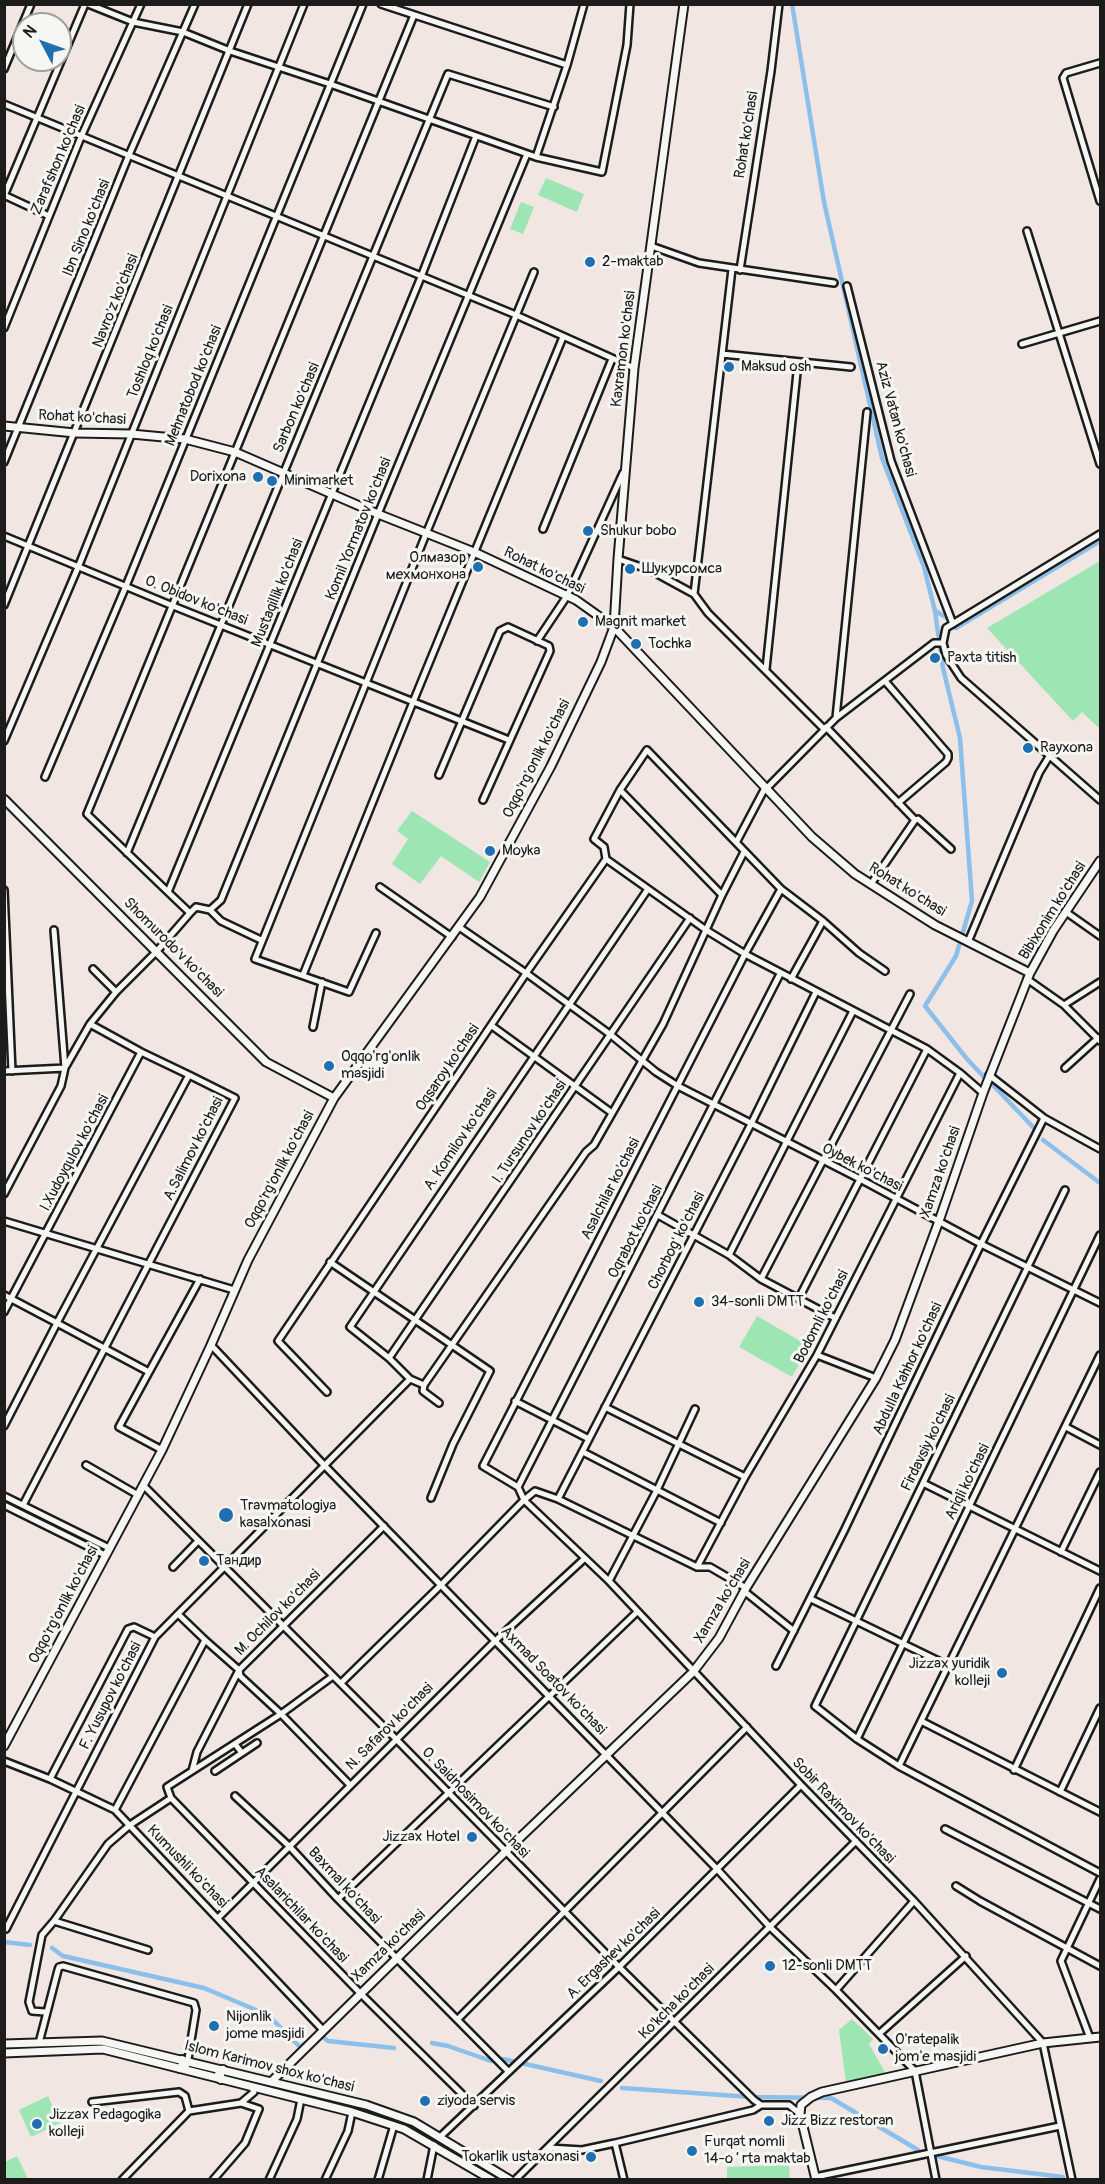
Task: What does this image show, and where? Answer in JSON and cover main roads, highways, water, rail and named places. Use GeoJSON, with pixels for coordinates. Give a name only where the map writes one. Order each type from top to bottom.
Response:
{"type":"FeatureCollection","features":[{"type":"Feature","properties":{"kind":"waterway"},"geometry":{"type":"LineString","coordinates":[[792,4],[824,202],[882,458],[924,567],[935,611],[943,668],[960,738],[972,901],[956,956],[925,1006],[984,1077]]}},
{"type":"Feature","properties":{"kind":"waterway"},"geometry":{"type":"LineString","coordinates":[[954,627],[956,628],[1100,541]]}},
{"type":"Feature","properties":{"kind":"waterway"},"geometry":{"type":"LineString","coordinates":[[935,611],[951,623]]}},
{"type":"Feature","properties":{"kind":"waterway"},"geometry":{"type":"LineString","coordinates":[[991,1083],[1033,1127]]}},
{"type":"Feature","properties":{"kind":"waterway"},"geometry":{"type":"LineString","coordinates":[[1043,1140],[1100,1183]]}},
{"type":"Feature","properties":{"kind":"waterway"},"geometry":{"type":"LineString","coordinates":[[4,1942],[30,1945]]}},
{"type":"Feature","properties":{"kind":"waterway"},"geometry":{"type":"LineString","coordinates":[[52,1948],[63,1956],[204,1988],[268,2015],[300,2047],[312,2038]]}},
{"type":"Feature","properties":{"kind":"waterway"},"geometry":{"type":"LineString","coordinates":[[319,2034],[328,2041],[394,2048]]}},
{"type":"Feature","properties":{"kind":"waterway"},"geometry":{"type":"LineString","coordinates":[[432,2043],[491,2061]]}},
{"type":"Feature","properties":{"kind":"waterway"},"geometry":{"type":"LineString","coordinates":[[503,2059],[601,2081]]}},
{"type":"Feature","properties":{"kind":"waterway"},"geometry":{"type":"LineString","coordinates":[[622,2088],[751,2097],[831,2098],[918,2150]]}},
{"type":"Feature","properties":{"kind":"waterway"},"geometry":{"type":"LineString","coordinates":[[937,2156],[981,2167],[1063,2177]]}},
{"type":"Feature","properties":{"kind":"place","name":"2-maktab"},"geometry":{"type":"Point","coordinates":[590,262]}},
{"type":"Feature","properties":{"kind":"place","name":"Maksud osh"},"geometry":{"type":"Point","coordinates":[729,367]}},
{"type":"Feature","properties":{"kind":"place","name":"Dorixona"},"geometry":{"type":"Point","coordinates":[258,477]}},
{"type":"Feature","properties":{"kind":"place","name":"Minimarket"},"geometry":{"type":"Point","coordinates":[272,481]}},
{"type":"Feature","properties":{"kind":"place","name":"Shukur bobo"},"geometry":{"type":"Point","coordinates":[588,531]}},
{"type":"Feature","properties":{"kind":"place","name":"Олмазор мехмонхона"},"geometry":{"type":"Point","coordinates":[478,567]}},
{"type":"Feature","properties":{"kind":"place","name":"Шукурсомса"},"geometry":{"type":"Point","coordinates":[630,569]}},
{"type":"Feature","properties":{"kind":"place","name":"Magnit market"},"geometry":{"type":"Point","coordinates":[583,622]}},
{"type":"Feature","properties":{"kind":"place","name":"Tochka"},"geometry":{"type":"Point","coordinates":[636,644]}},
{"type":"Feature","properties":{"kind":"place","name":"Paxta titish"},"geometry":{"type":"Point","coordinates":[935,658]}},
{"type":"Feature","properties":{"kind":"place","name":"Rayxona"},"geometry":{"type":"Point","coordinates":[1028,748]}},
{"type":"Feature","properties":{"kind":"place","name":"Moyka"},"geometry":{"type":"Point","coordinates":[490,851]}},
{"type":"Feature","properties":{"kind":"place","name":"Oqqo'rg'onlik masjidi"},"geometry":{"type":"Point","coordinates":[329,1066]}},
{"type":"Feature","properties":{"kind":"place","name":"34-sonli DMTT"},"geometry":{"type":"Point","coordinates":[699,1302]}},
{"type":"Feature","properties":{"kind":"place","name":"Travmatologiya kasalxonasi"},"geometry":{"type":"Point","coordinates":[226,1515]}},
{"type":"Feature","properties":{"kind":"place","name":"Тандир"},"geometry":{"type":"Point","coordinates":[204,1561]}},
{"type":"Feature","properties":{"kind":"place","name":"Jizzax yuridik kolleji"},"geometry":{"type":"Point","coordinates":[1002,1673]}},
{"type":"Feature","properties":{"kind":"place","name":"Jizzax Hotel"},"geometry":{"type":"Point","coordinates":[472,1837]}},
{"type":"Feature","properties":{"kind":"place","name":"12-sonli DMTT"},"geometry":{"type":"Point","coordinates":[770,1966]}},
{"type":"Feature","properties":{"kind":"place","name":"Nijonlik jome masjidi"},"geometry":{"type":"Point","coordinates":[214,2026]}},
{"type":"Feature","properties":{"kind":"place","name":"O'ratepalik jom'e masjidi"},"geometry":{"type":"Point","coordinates":[883,2049]}},
{"type":"Feature","properties":{"kind":"place","name":"ziyoda servis"},"geometry":{"type":"Point","coordinates":[425,2101]}},
{"type":"Feature","properties":{"kind":"place","name":"Jizz Bizz restoran"},"geometry":{"type":"Point","coordinates":[769,2121]}},
{"type":"Feature","properties":{"kind":"place","name":"Jizzax Pedagogika kolleji"},"geometry":{"type":"Point","coordinates":[37,2124]}},
{"type":"Feature","properties":{"kind":"place","name":"Furqat nomli 14-oʻrta maktab"},"geometry":{"type":"Point","coordinates":[692,2151]}},
{"type":"Feature","properties":{"kind":"place","name":"Tokarlik ustaxonasi"},"geometry":{"type":"Point","coordinates":[591,2157]}}]}
